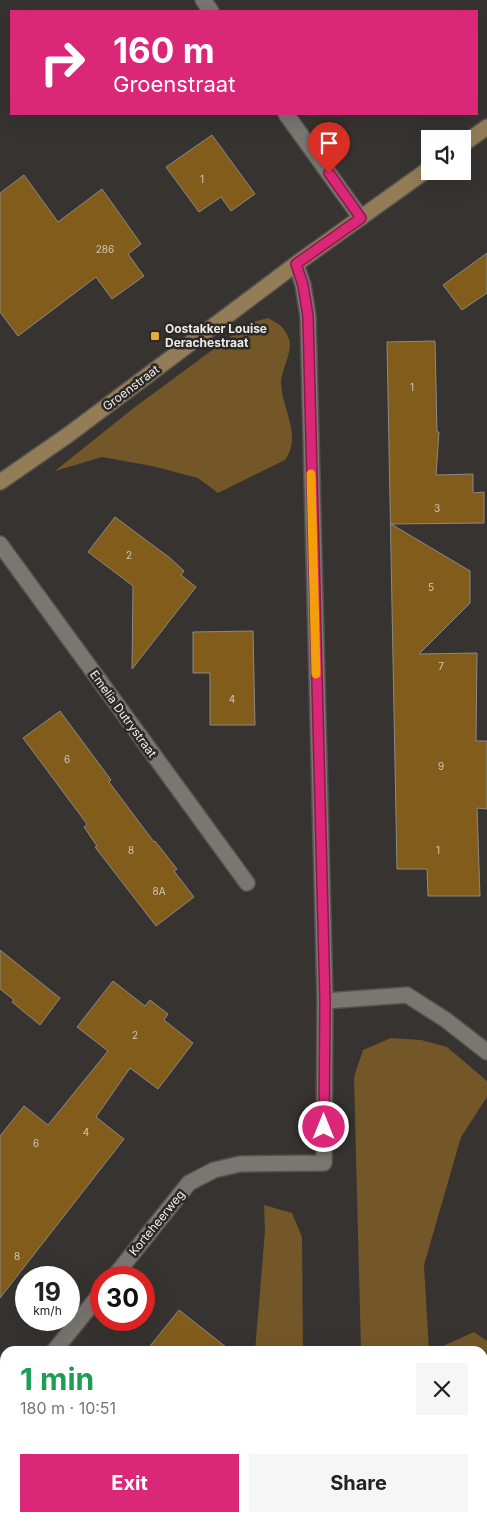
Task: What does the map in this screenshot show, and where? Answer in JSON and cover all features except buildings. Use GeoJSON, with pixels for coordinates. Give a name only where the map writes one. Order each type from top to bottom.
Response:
{"type":"FeatureCollection","features":[{"type":"Feature","properties":{"kind":"street"},"geometry":{"type":"LineString","coordinates":[[287,115],[361,218]]}},
{"type":"Feature","properties":{"kind":"street"},"geometry":{"type":"LineString","coordinates":[[471,138],[487,127]]}},
{"type":"Feature","properties":{"kind":"street","name":"Groenstraat"},"geometry":{"type":"LineString","coordinates":[[0,482],[68,436],[296,264],[421,175]]}},
{"type":"Feature","properties":{"kind":"street"},"geometry":{"type":"LineString","coordinates":[[296,264],[303,285],[308,316],[325,1001],[407,995],[446,1020],[487,1052]]}},
{"type":"Feature","properties":{"kind":"street","name":"Emelia Dutrystraat"},"geometry":{"type":"LineString","coordinates":[[0,544],[246,883]]}},
{"type":"Feature","properties":{"kind":"street","name":"Korteheerweg"},"geometry":{"type":"LineString","coordinates":[[123,1266],[189,1183],[214,1170],[240,1164],[324,1163],[325,1001]]}},
{"type":"Feature","properties":{"kind":"street"},"geometry":{"type":"LineString","coordinates":[[58,1346],[90,1306]]}},
{"type":"Feature","properties":{"kind":"shaded area"},"geometry":{"type":"Polygon","coordinates":[[[268,318],[283,329],[290,344],[281,381],[284,402],[292,431],[290,451],[285,460],[218,493],[198,478],[152,466],[102,457],[55,471],[135,407],[249,323],[268,318]]]}},
{"type":"Feature","properties":{"kind":"shaded area"},"geometry":{"type":"Polygon","coordinates":[[[391,1038],[421,1040],[447,1047],[487,1081],[487,1097],[461,1137],[424,1265],[429,1346],[361,1346],[354,1077],[363,1050],[391,1038]]]}},
{"type":"Feature","properties":{"kind":"shaded area"},"geometry":{"type":"Polygon","coordinates":[[[264,1205],[292,1213],[302,1237],[303,1346],[255,1346],[265,1231],[264,1205]]]}},
{"type":"Feature","properties":{"kind":"shaded area"},"geometry":{"type":"Polygon","coordinates":[[[474,1332],[487,1341],[487,1346],[443,1346],[474,1332]]]}},
{"type":"Feature","properties":{"kind":"slow traffic"},"geometry":{"type":"LineString","coordinates":[[311,474],[316,674]]}},
{"type":"Feature","properties":{"kind":"place","name":"Oostakker Louise Derachestraat"},"geometry":{"type":"Point","coordinates":[155,336]}},
{"type":"Feature","properties":{"kind":"route"},"geometry":{"type":"LineString","coordinates":[[324,1127],[325,1001],[308,316],[303,285],[296,264],[361,218],[329,173]]}}]}
